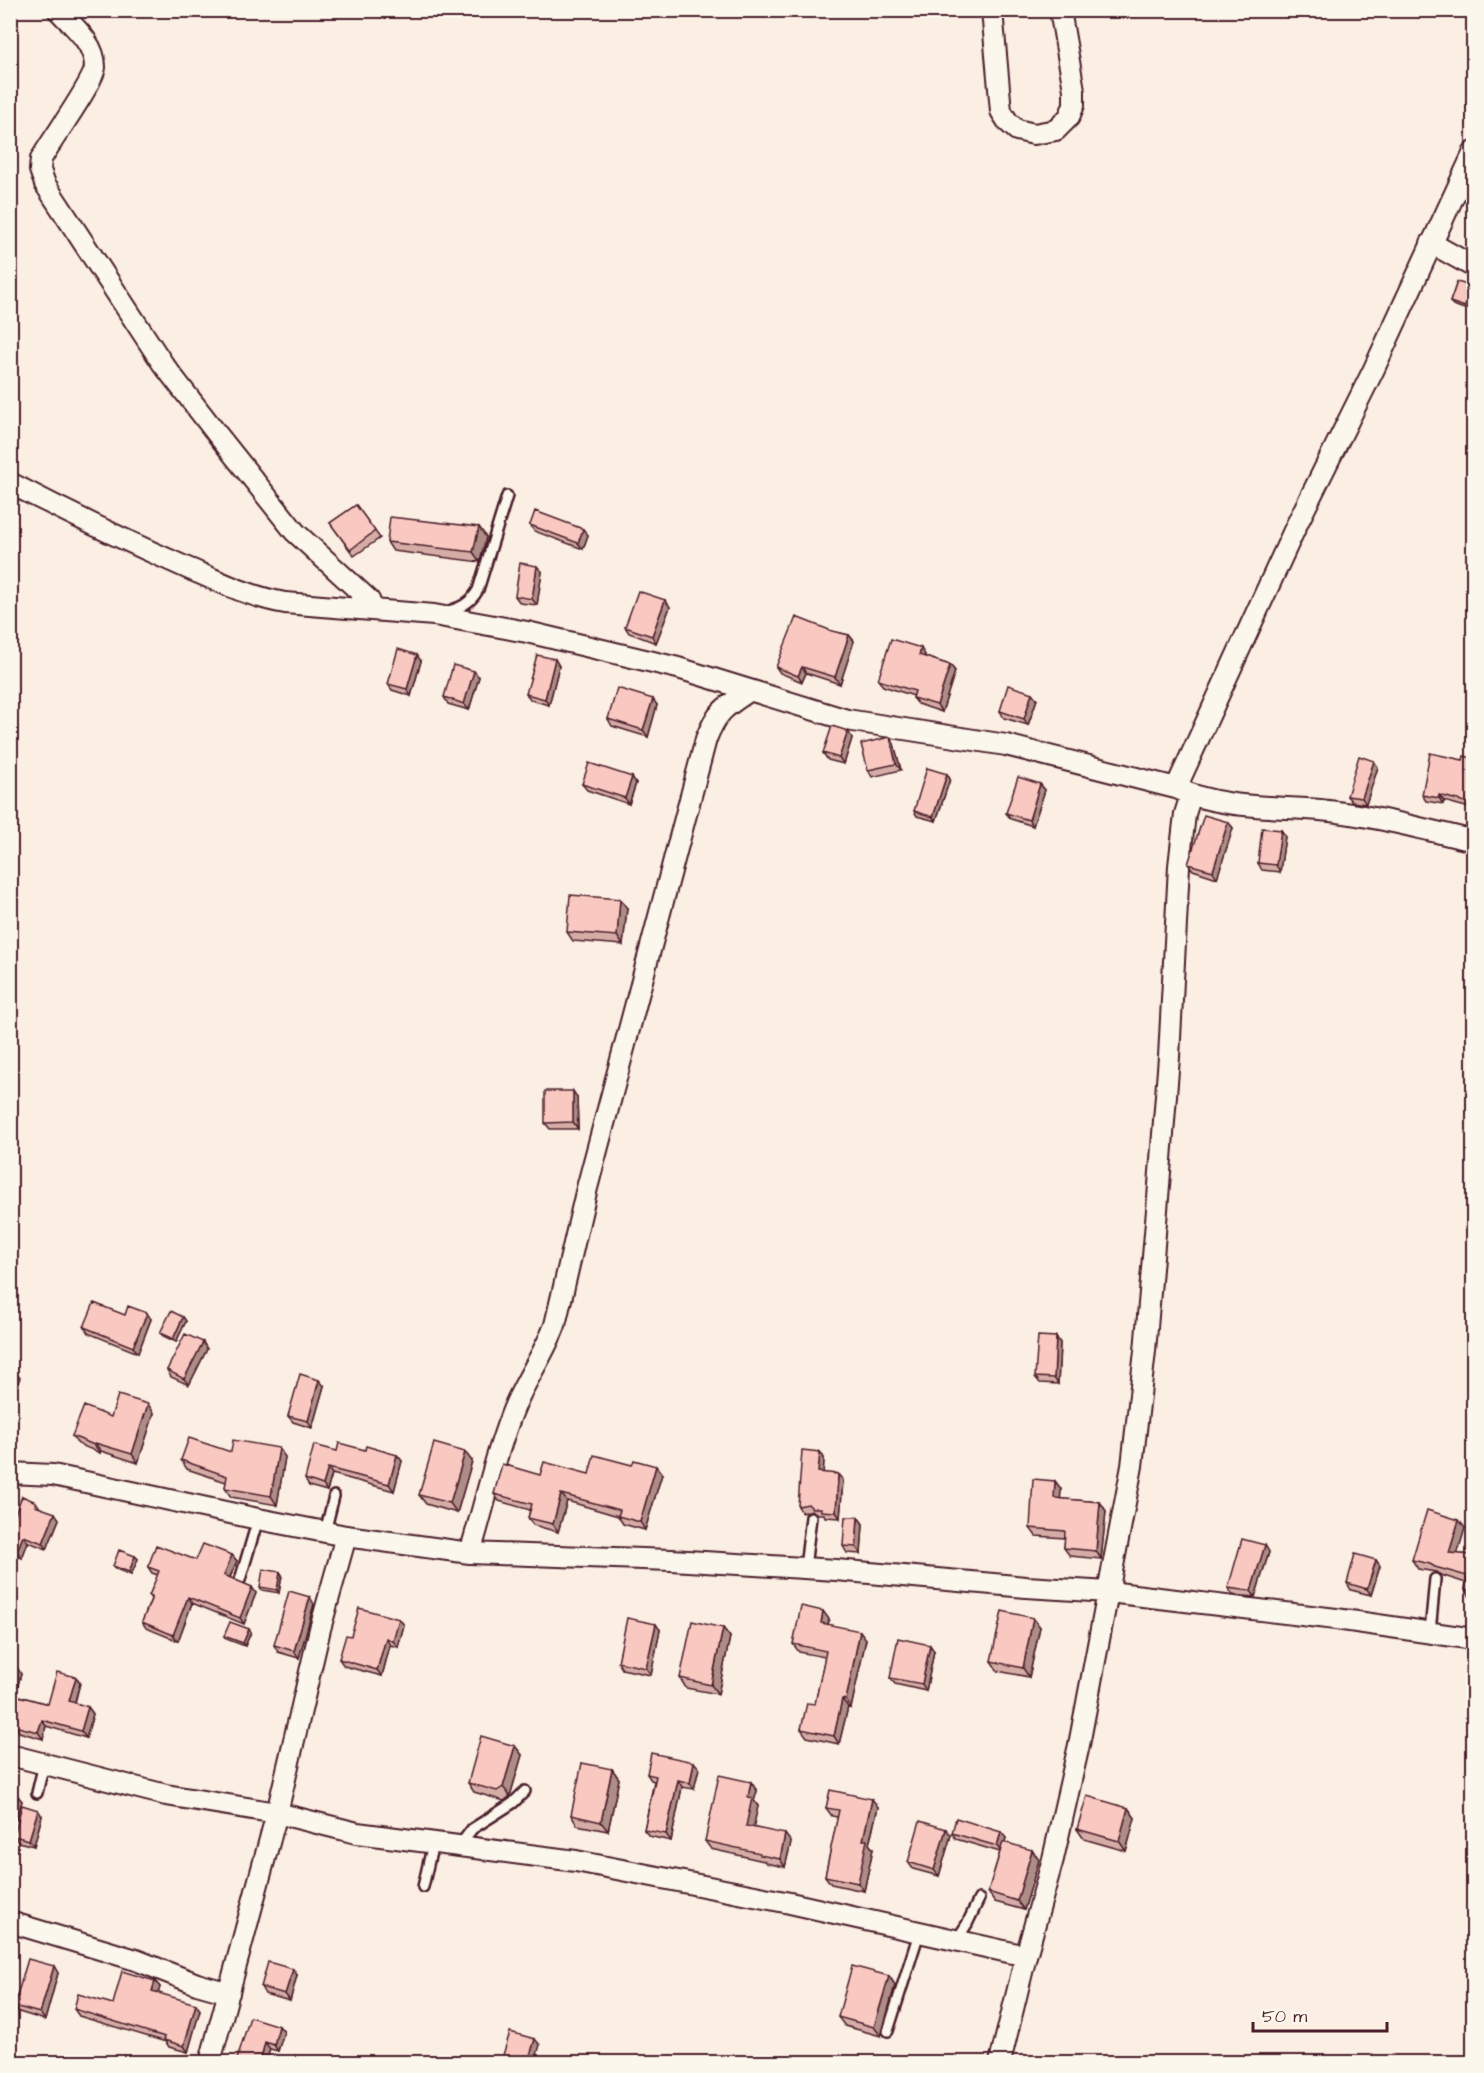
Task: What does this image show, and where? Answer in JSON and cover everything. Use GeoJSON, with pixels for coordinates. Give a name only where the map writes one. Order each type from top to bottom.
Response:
{"type":"FeatureCollection","features":[{"type":"Feature","properties":{"kind":"street"},"geometry":{"type":"LineString","coordinates":[[58,10],[87,42],[95,67],[89,83],[41,159],[40,170],[45,184],[163,364],[284,519],[317,554],[369,600],[373,610]]}},
{"type":"Feature","properties":{"kind":"street"},"geometry":{"type":"LineString","coordinates":[[992,10],[1001,111],[1017,130],[1034,134],[1056,130],[1069,117],[1074,105],[1074,90],[1060,10]]}},
{"type":"Feature","properties":{"kind":"street"},"geometry":{"type":"LineString","coordinates":[[1000,2062],[1066,1802],[1132,1466],[1145,1351],[1169,1057],[1179,866],[1185,814],[1183,791],[1297,524],[1373,371],[1473,152]]}},
{"type":"Feature","properties":{"kind":"street"},"geometry":{"type":"LineString","coordinates":[[1431,243],[1473,267]]}},
{"type":"Feature","properties":{"kind":"street"},"geometry":{"type":"LineString","coordinates":[[10,483],[147,550],[246,593],[285,603],[434,615],[516,630],[618,652],[678,668],[847,720],[1006,744],[1242,805],[1321,810],[1382,819],[1473,841]]}},
{"type":"Feature","properties":{"kind":"street"},"geometry":{"type":"LineString","coordinates":[[470,1553],[516,1403],[548,1344],[555,1325],[590,1178],[706,739],[721,710],[749,691]]}},
{"type":"Feature","properties":{"kind":"street"},"geometry":{"type":"LineString","coordinates":[[10,1473],[53,1475],[258,1520],[346,1536],[470,1553],[671,1560],[805,1568],[1109,1592],[1336,1619],[1473,1639]]}},
{"type":"Feature","properties":{"kind":"street"},"geometry":{"type":"LineString","coordinates":[[210,2062],[277,1814],[320,1629],[346,1536]]}},
{"type":"Feature","properties":{"kind":"street"},"geometry":{"type":"LineString","coordinates":[[10,1755],[166,1795],[277,1814],[357,1833],[576,1860],[790,1903],[1026,1956]]}},
{"type":"Feature","properties":{"kind":"street"},"geometry":{"type":"LineString","coordinates":[[10,1922],[136,1960],[197,1984],[229,1993]]}},
{"type":"Feature","properties":{"kind":"lane"},"geometry":{"type":"LineString","coordinates":[[434,615],[461,607],[472,601],[478,590],[507,496]]}},
{"type":"Feature","properties":{"kind":"lane"},"geometry":{"type":"LineString","coordinates":[[325,1532],[334,1496]]}},
{"type":"Feature","properties":{"kind":"lane"},"geometry":{"type":"LineString","coordinates":[[805,1568],[811,1517]]}},
{"type":"Feature","properties":{"kind":"lane"},"geometry":{"type":"LineString","coordinates":[[240,1580],[258,1520]]}},
{"type":"Feature","properties":{"kind":"lane"},"geometry":{"type":"LineString","coordinates":[[1430,1632],[1435,1579]]}},
{"type":"Feature","properties":{"kind":"lane"},"geometry":{"type":"LineString","coordinates":[[37,1793],[44,1764]]}},
{"type":"Feature","properties":{"kind":"lane"},"geometry":{"type":"LineString","coordinates":[[458,1847],[472,1829],[513,1803],[525,1791]]}},
{"type":"Feature","properties":{"kind":"lane"},"geometry":{"type":"LineString","coordinates":[[423,1887],[433,1844]]}},
{"type":"Feature","properties":{"kind":"lane"},"geometry":{"type":"LineString","coordinates":[[956,1941],[968,1924],[978,1899]]}},
{"type":"Feature","properties":{"kind":"lane"},"geometry":{"type":"LineString","coordinates":[[888,2031],[919,1933]]}},
{"type":"Feature","properties":{"kind":"building"},"geometry":{"type":"Polygon","coordinates":[[[1457,282],[1471,286],[1465,307],[1450,302],[1457,282]]]}},
{"type":"Feature","properties":{"kind":"building"},"geometry":{"type":"Polygon","coordinates":[[[356,505],[375,531],[350,550],[330,523],[356,505]]]}},
{"type":"Feature","properties":{"kind":"building"},"geometry":{"type":"Polygon","coordinates":[[[535,511],[583,529],[578,543],[530,525],[535,511]]]}},
{"type":"Feature","properties":{"kind":"building"},"geometry":{"type":"Polygon","coordinates":[[[390,517],[479,527],[473,552],[387,542],[390,517]]]}},
{"type":"Feature","properties":{"kind":"building"},"geometry":{"type":"Polygon","coordinates":[[[520,563],[537,566],[532,599],[515,596],[520,563]]]}},
{"type":"Feature","properties":{"kind":"building"},"geometry":{"type":"Polygon","coordinates":[[[638,591],[665,600],[652,636],[625,627],[638,591]]]}},
{"type":"Feature","properties":{"kind":"building"},"geometry":{"type":"Polygon","coordinates":[[[796,617],[849,635],[835,677],[802,667],[798,676],[776,667],[796,617]]]}},
{"type":"Feature","properties":{"kind":"building"},"geometry":{"type":"Polygon","coordinates":[[[891,639],[921,648],[919,655],[950,665],[937,705],[913,698],[915,691],[878,680],[891,639]]]}},
{"type":"Feature","properties":{"kind":"building"},"geometry":{"type":"Polygon","coordinates":[[[398,649],[417,655],[407,689],[388,684],[398,649]]]}},
{"type":"Feature","properties":{"kind":"building"},"geometry":{"type":"Polygon","coordinates":[[[537,655],[555,659],[545,699],[526,694],[537,655]]]}},
{"type":"Feature","properties":{"kind":"building"},"geometry":{"type":"Polygon","coordinates":[[[453,665],[474,671],[464,704],[444,697],[453,665]]]}},
{"type":"Feature","properties":{"kind":"building"},"geometry":{"type":"Polygon","coordinates":[[[1008,685],[1032,693],[1024,719],[1000,711],[1008,685]]]}},
{"type":"Feature","properties":{"kind":"building"},"geometry":{"type":"Polygon","coordinates":[[[617,688],[653,699],[643,730],[608,719],[617,688]]]}},
{"type":"Feature","properties":{"kind":"building"},"geometry":{"type":"Polygon","coordinates":[[[832,726],[848,731],[839,758],[823,753],[832,726]]]}},
{"type":"Feature","properties":{"kind":"building"},"geometry":{"type":"Polygon","coordinates":[[[890,737],[896,764],[868,770],[861,744],[890,737]]]}},
{"type":"Feature","properties":{"kind":"building"},"geometry":{"type":"Polygon","coordinates":[[[1430,753],[1463,760],[1464,756],[1473,758],[1473,804],[1439,795],[1439,798],[1422,795],[1430,753]]]}},
{"type":"Feature","properties":{"kind":"building"},"geometry":{"type":"Polygon","coordinates":[[[1359,756],[1374,761],[1362,798],[1347,796],[1359,756]]]}},
{"type":"Feature","properties":{"kind":"building"},"geometry":{"type":"Polygon","coordinates":[[[589,763],[632,777],[625,798],[582,784],[589,763]]]}},
{"type":"Feature","properties":{"kind":"building"},"geometry":{"type":"Polygon","coordinates":[[[927,768],[947,774],[933,817],[914,811],[927,768]]]}},
{"type":"Feature","properties":{"kind":"building"},"geometry":{"type":"Polygon","coordinates":[[[1018,777],[1040,784],[1029,820],[1006,813],[1018,777]]]}},
{"type":"Feature","properties":{"kind":"building"},"geometry":{"type":"Polygon","coordinates":[[[1204,815],[1228,822],[1213,871],[1188,864],[1204,815]]]}},
{"type":"Feature","properties":{"kind":"building"},"geometry":{"type":"Polygon","coordinates":[[[1262,828],[1281,830],[1276,865],[1258,863],[1262,828]]]}},
{"type":"Feature","properties":{"kind":"building"},"geometry":{"type":"Polygon","coordinates":[[[570,895],[620,899],[617,936],[567,932],[570,895]]]}},
{"type":"Feature","properties":{"kind":"building"},"geometry":{"type":"Polygon","coordinates":[[[545,1091],[573,1091],[573,1122],[545,1123],[545,1091]]]}},
{"type":"Feature","properties":{"kind":"building"},"geometry":{"type":"Polygon","coordinates":[[[94,1303],[125,1315],[128,1306],[147,1313],[133,1347],[84,1327],[94,1303]]]}},
{"type":"Feature","properties":{"kind":"building"},"geometry":{"type":"Polygon","coordinates":[[[171,1311],[183,1317],[173,1339],[160,1333],[171,1311]]]}},
{"type":"Feature","properties":{"kind":"building"},"geometry":{"type":"Polygon","coordinates":[[[185,1334],[203,1342],[184,1379],[167,1370],[185,1334]]]}},
{"type":"Feature","properties":{"kind":"building"},"geometry":{"type":"Polygon","coordinates":[[[1038,1336],[1056,1337],[1054,1378],[1035,1377],[1038,1336]]]}},
{"type":"Feature","properties":{"kind":"building"},"geometry":{"type":"Polygon","coordinates":[[[10,1370],[15,1372],[10,1384],[10,1370]]]}},
{"type":"Feature","properties":{"kind":"building"},"geometry":{"type":"Polygon","coordinates":[[[300,1374],[319,1380],[308,1421],[288,1416],[300,1374]]]}},
{"type":"Feature","properties":{"kind":"building"},"geometry":{"type":"Polygon","coordinates":[[[118,1395],[148,1404],[132,1454],[95,1443],[94,1445],[72,1436],[84,1406],[111,1417],[118,1395]]]}},
{"type":"Feature","properties":{"kind":"building"},"geometry":{"type":"Polygon","coordinates":[[[189,1438],[231,1452],[233,1440],[279,1448],[271,1496],[225,1488],[227,1476],[181,1460],[189,1438]]]}},
{"type":"Feature","properties":{"kind":"building"},"geometry":{"type":"Polygon","coordinates":[[[339,1443],[365,1450],[366,1446],[397,1455],[389,1484],[328,1468],[323,1485],[305,1479],[314,1445],[337,1451],[339,1443]]]}},
{"type":"Feature","properties":{"kind":"building"},"geometry":{"type":"Polygon","coordinates":[[[434,1443],[465,1452],[450,1503],[419,1495],[434,1443]]]}},
{"type":"Feature","properties":{"kind":"building"},"geometry":{"type":"Polygon","coordinates":[[[802,1450],[820,1452],[818,1472],[838,1474],[836,1512],[821,1511],[821,1508],[812,1508],[808,1504],[798,1506],[802,1450]]]}},
{"type":"Feature","properties":{"kind":"building"},"geometry":{"type":"Polygon","coordinates":[[[594,1455],[632,1465],[634,1460],[656,1466],[640,1522],[618,1516],[620,1510],[561,1494],[553,1524],[528,1518],[532,1504],[494,1494],[502,1464],[540,1475],[544,1462],[589,1474],[594,1455]]]}},
{"type":"Feature","properties":{"kind":"building"},"geometry":{"type":"Polygon","coordinates":[[[1033,1479],[1055,1481],[1054,1498],[1100,1502],[1096,1551],[1064,1548],[1065,1531],[1030,1528],[1033,1479]]]}},
{"type":"Feature","properties":{"kind":"building"},"geometry":{"type":"Polygon","coordinates":[[[22,1496],[36,1502],[35,1506],[55,1513],[43,1543],[23,1536],[17,1551],[10,1549],[10,1527],[22,1496]]]}},
{"type":"Feature","properties":{"kind":"building"},"geometry":{"type":"Polygon","coordinates":[[[1427,1510],[1459,1520],[1449,1553],[1473,1555],[1473,1590],[1465,1590],[1467,1576],[1412,1560],[1427,1510]]]}},
{"type":"Feature","properties":{"kind":"building"},"geometry":{"type":"Polygon","coordinates":[[[845,1517],[858,1517],[856,1547],[843,1546],[845,1517]]]}},
{"type":"Feature","properties":{"kind":"building"},"geometry":{"type":"Polygon","coordinates":[[[1242,1539],[1265,1545],[1251,1591],[1228,1588],[1242,1539]]]}},
{"type":"Feature","properties":{"kind":"building"},"geometry":{"type":"Polygon","coordinates":[[[203,1544],[232,1555],[224,1575],[252,1587],[240,1618],[188,1597],[173,1635],[142,1622],[159,1571],[148,1567],[156,1545],[196,1560],[203,1544]]]}},
{"type":"Feature","properties":{"kind":"building"},"geometry":{"type":"Polygon","coordinates":[[[119,1550],[135,1556],[129,1572],[113,1566],[119,1550]]]}},
{"type":"Feature","properties":{"kind":"building"},"geometry":{"type":"Polygon","coordinates":[[[1355,1554],[1376,1560],[1367,1589],[1347,1583],[1355,1554]]]}},
{"type":"Feature","properties":{"kind":"building"},"geometry":{"type":"Polygon","coordinates":[[[263,1569],[280,1572],[277,1590],[260,1587],[263,1569]]]}},
{"type":"Feature","properties":{"kind":"building"},"geometry":{"type":"Polygon","coordinates":[[[289,1591],[310,1597],[294,1651],[274,1645],[289,1591]]]}},
{"type":"Feature","properties":{"kind":"building"},"geometry":{"type":"Polygon","coordinates":[[[801,1606],[823,1611],[821,1623],[860,1631],[846,1700],[842,1699],[834,1736],[801,1729],[807,1703],[815,1704],[826,1651],[793,1644],[801,1606]]]}},
{"type":"Feature","properties":{"kind":"building"},"geometry":{"type":"Polygon","coordinates":[[[359,1608],[399,1619],[393,1641],[386,1638],[377,1670],[339,1659],[346,1635],[351,1636],[359,1608]]]}},
{"type":"Feature","properties":{"kind":"building"},"geometry":{"type":"Polygon","coordinates":[[[1002,1611],[1033,1618],[1023,1668],[991,1661],[1002,1611]]]}},
{"type":"Feature","properties":{"kind":"building"},"geometry":{"type":"Polygon","coordinates":[[[627,1618],[656,1624],[646,1668],[618,1662],[627,1618]]]}},
{"type":"Feature","properties":{"kind":"building"},"geometry":{"type":"Polygon","coordinates":[[[692,1621],[723,1628],[711,1685],[680,1678],[692,1621]]]}},
{"type":"Feature","properties":{"kind":"building"},"geometry":{"type":"Polygon","coordinates":[[[230,1622],[249,1629],[243,1643],[224,1636],[230,1622]]]}},
{"type":"Feature","properties":{"kind":"building"},"geometry":{"type":"Polygon","coordinates":[[[898,1638],[930,1645],[922,1684],[890,1678],[898,1638]]]}},
{"type":"Feature","properties":{"kind":"building"},"geometry":{"type":"Polygon","coordinates":[[[10,1665],[17,1667],[10,1689],[10,1665]]]}},
{"type":"Feature","properties":{"kind":"building"},"geometry":{"type":"Polygon","coordinates":[[[57,1672],[76,1677],[69,1701],[88,1707],[81,1731],[42,1720],[38,1732],[14,1726],[15,1722],[10,1720],[10,1690],[12,1690],[11,1694],[48,1704],[57,1672]]]}},
{"type":"Feature","properties":{"kind":"building"},"geometry":{"type":"Polygon","coordinates":[[[481,1736],[515,1746],[503,1787],[497,1791],[468,1783],[481,1736]]]}},
{"type":"Feature","properties":{"kind":"building"},"geometry":{"type":"Polygon","coordinates":[[[651,1753],[694,1762],[690,1783],[678,1780],[666,1834],[644,1830],[656,1776],[647,1774],[651,1753]]]}},
{"type":"Feature","properties":{"kind":"building"},"geometry":{"type":"Polygon","coordinates":[[[582,1763],[612,1769],[601,1822],[571,1815],[582,1763]]]}},
{"type":"Feature","properties":{"kind":"building"},"geometry":{"type":"Polygon","coordinates":[[[719,1775],[751,1782],[748,1797],[752,1798],[746,1826],[785,1834],[780,1859],[705,1841],[719,1775]]]}},
{"type":"Feature","properties":{"kind":"building"},"geometry":{"type":"Polygon","coordinates":[[[830,1790],[872,1799],[863,1840],[867,1840],[858,1883],[825,1876],[839,1810],[826,1808],[830,1790]]]}},
{"type":"Feature","properties":{"kind":"building"},"geometry":{"type":"Polygon","coordinates":[[[10,1794],[18,1796],[12,1815],[10,1814],[10,1794]]]}},
{"type":"Feature","properties":{"kind":"building"},"geometry":{"type":"Polygon","coordinates":[[[1087,1796],[1128,1808],[1119,1841],[1077,1829],[1087,1796]]]}},
{"type":"Feature","properties":{"kind":"building"},"geometry":{"type":"Polygon","coordinates":[[[22,1805],[38,1810],[29,1840],[14,1836],[22,1805]]]}},
{"type":"Feature","properties":{"kind":"building"},"geometry":{"type":"Polygon","coordinates":[[[956,1818],[1001,1832],[997,1846],[952,1833],[956,1818]]]}},
{"type":"Feature","properties":{"kind":"building"},"geometry":{"type":"Polygon","coordinates":[[[920,1821],[946,1829],[934,1870],[908,1862],[920,1821]]]}},
{"type":"Feature","properties":{"kind":"building"},"geometry":{"type":"Polygon","coordinates":[[[1003,1842],[1032,1850],[1017,1901],[988,1892],[1003,1842]]]}},
{"type":"Feature","properties":{"kind":"building"},"geometry":{"type":"Polygon","coordinates":[[[28,1959],[54,1966],[40,2013],[14,2006],[28,1959]]]}},
{"type":"Feature","properties":{"kind":"building"},"geometry":{"type":"Polygon","coordinates":[[[268,1962],[293,1969],[285,1994],[261,1987],[268,1962]]]}},
{"type":"Feature","properties":{"kind":"building"},"geometry":{"type":"Polygon","coordinates":[[[852,1966],[889,1976],[874,2027],[838,2017],[852,1966]]]}},
{"type":"Feature","properties":{"kind":"building"},"geometry":{"type":"Polygon","coordinates":[[[122,1971],[155,1981],[152,1991],[196,2004],[184,2046],[164,2040],[165,2037],[74,2009],[78,1994],[113,2004],[122,1971]]]}},
{"type":"Feature","properties":{"kind":"building"},"geometry":{"type":"Polygon","coordinates":[[[250,2017],[279,2026],[274,2045],[265,2042],[260,2062],[237,2059],[250,2017]]]}},
{"type":"Feature","properties":{"kind":"building"},"geometry":{"type":"Polygon","coordinates":[[[510,2032],[535,2039],[528,2062],[501,2062],[510,2032]]]}}]}
